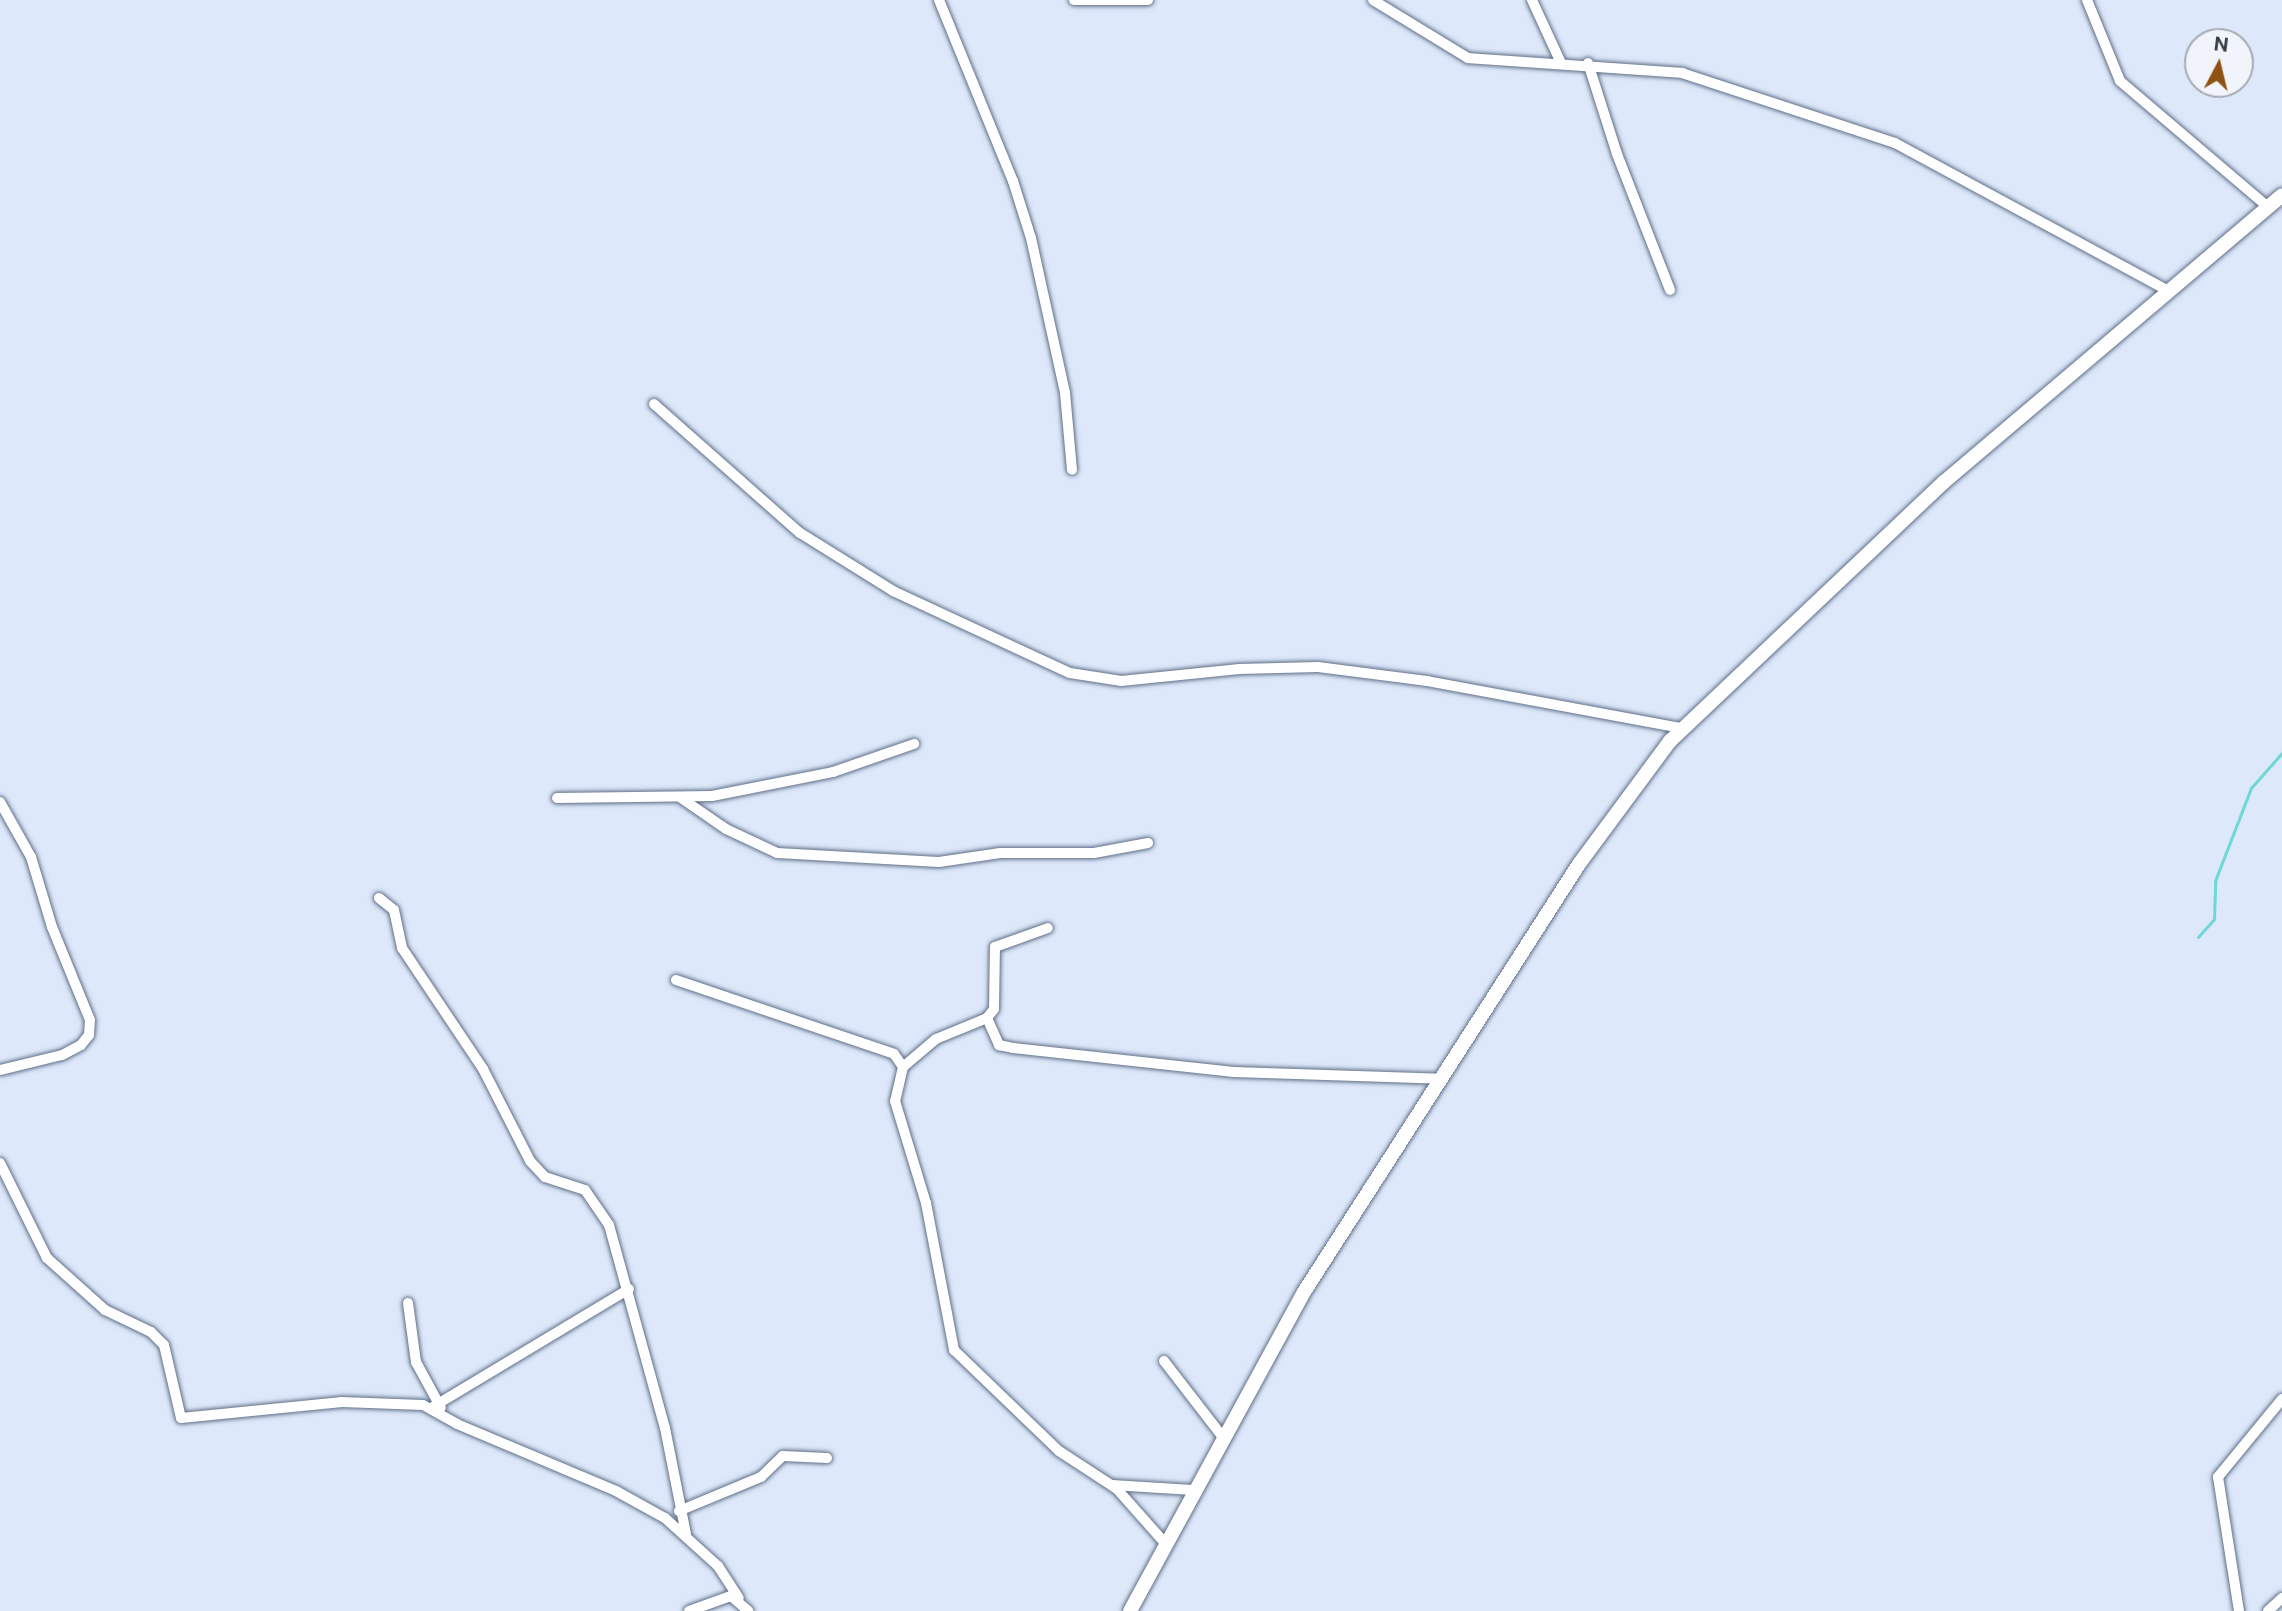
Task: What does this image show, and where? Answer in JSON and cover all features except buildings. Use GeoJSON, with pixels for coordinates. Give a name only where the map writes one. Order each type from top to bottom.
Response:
{"type":"FeatureCollection","features":[{"type":"Feature","properties":{"kind":"street"},"geometry":{"type":"LineString","coordinates":[[939,0],[1013,180],[1031,239],[1067,403],[1072,470]]}},
{"type":"Feature","properties":{"kind":"street"},"geometry":{"type":"LineString","coordinates":[[1074,0],[1148,0]]}},
{"type":"Feature","properties":{"kind":"street"},"geometry":{"type":"LineString","coordinates":[[1373,0],[1468,58],[1588,63],[1682,73],[1895,143],[2167,290]]}},
{"type":"Feature","properties":{"kind":"street"},"geometry":{"type":"LineString","coordinates":[[1532,0],[1561,63]]}},
{"type":"Feature","properties":{"kind":"street"},"geometry":{"type":"LineString","coordinates":[[2087,0],[2120,81],[2268,207]]}},
{"type":"Feature","properties":{"kind":"street"},"geometry":{"type":"LineString","coordinates":[[1588,63],[1617,154],[1670,290]]}},
{"type":"Feature","properties":{"kind":"street"},"geometry":{"type":"LineString","coordinates":[[1130,1611],[1222,1436],[1304,1292],[1579,864],[1681,728],[1944,482],[2282,195]]}},
{"type":"Feature","properties":{"kind":"street"},"geometry":{"type":"LineString","coordinates":[[654,404],[800,533],[893,591],[1070,673],[1130,681],[1239,669],[1318,667],[1427,681],[1681,728]]}},
{"type":"Feature","properties":{"kind":"street"},"geometry":{"type":"LineString","coordinates":[[557,798],[681,797],[752,789],[833,772],[914,744]]}},
{"type":"Feature","properties":{"kind":"street"},"geometry":{"type":"LineString","coordinates":[[681,797],[726,828],[776,853],[939,862],[1000,853],[1094,853],[1148,843]]}},
{"type":"Feature","properties":{"kind":"street"},"geometry":{"type":"LineString","coordinates":[[0,802],[31,857],[52,927],[90,1020],[89,1035],[81,1045],[62,1055],[0,1070]]}},
{"type":"Feature","properties":{"kind":"street"},"geometry":{"type":"LineString","coordinates":[[379,898],[394,909],[402,948],[483,1069],[530,1161],[545,1177],[577,1184],[597,1206],[608,1225],[629,1289],[632,1316],[665,1428],[679,1511],[686,1534]]}},
{"type":"Feature","properties":{"kind":"street"},"geometry":{"type":"LineString","coordinates":[[1048,928],[995,947],[994,1009],[987,1018],[936,1039],[912,1055],[903,1067],[895,1101],[926,1203],[954,1350],[1059,1451],[1112,1485],[1165,1543]]}},
{"type":"Feature","properties":{"kind":"street"},"geometry":{"type":"LineString","coordinates":[[676,980],[894,1054],[912,1055]]}},
{"type":"Feature","properties":{"kind":"street"},"geometry":{"type":"LineString","coordinates":[[987,1018],[999,1045],[1013,1048],[1234,1072],[1441,1079]]}},
{"type":"Feature","properties":{"kind":"street"},"geometry":{"type":"LineString","coordinates":[[894,1054],[903,1067]]}},
{"type":"Feature","properties":{"kind":"street"},"geometry":{"type":"LineString","coordinates":[[0,1163],[25,1222],[47,1258],[105,1310],[151,1332],[164,1345],[181,1418],[342,1402],[435,1405],[629,1289]]}},
{"type":"Feature","properties":{"kind":"street"},"geometry":{"type":"LineString","coordinates":[[408,1303],[416,1362],[435,1405],[443,1415],[616,1491],[686,1534],[718,1566],[748,1611]]}},
{"type":"Feature","properties":{"kind":"street"},"geometry":{"type":"LineString","coordinates":[[1164,1361],[1222,1436]]}},
{"type":"Feature","properties":{"kind":"street"},"geometry":{"type":"LineString","coordinates":[[2239,1611],[2218,1477],[2282,1399]]}},
{"type":"Feature","properties":{"kind":"street"},"geometry":{"type":"LineString","coordinates":[[679,1511],[761,1477],[783,1456],[827,1458]]}},
{"type":"Feature","properties":{"kind":"street"},"geometry":{"type":"LineString","coordinates":[[1112,1485],[1193,1490]]}},
{"type":"Feature","properties":{"kind":"street"},"geometry":{"type":"LineString","coordinates":[[689,1611],[723,1598],[739,1598]]}},
{"type":"Feature","properties":{"kind":"street"},"geometry":{"type":"LineString","coordinates":[[2268,1611],[2282,1598]]}},
{"type":"Feature","properties":{"kind":"waterway"},"geometry":{"type":"LineString","coordinates":[[2198,937],[2214,919],[2215,881],[2251,788],[2282,753]]}}]}
